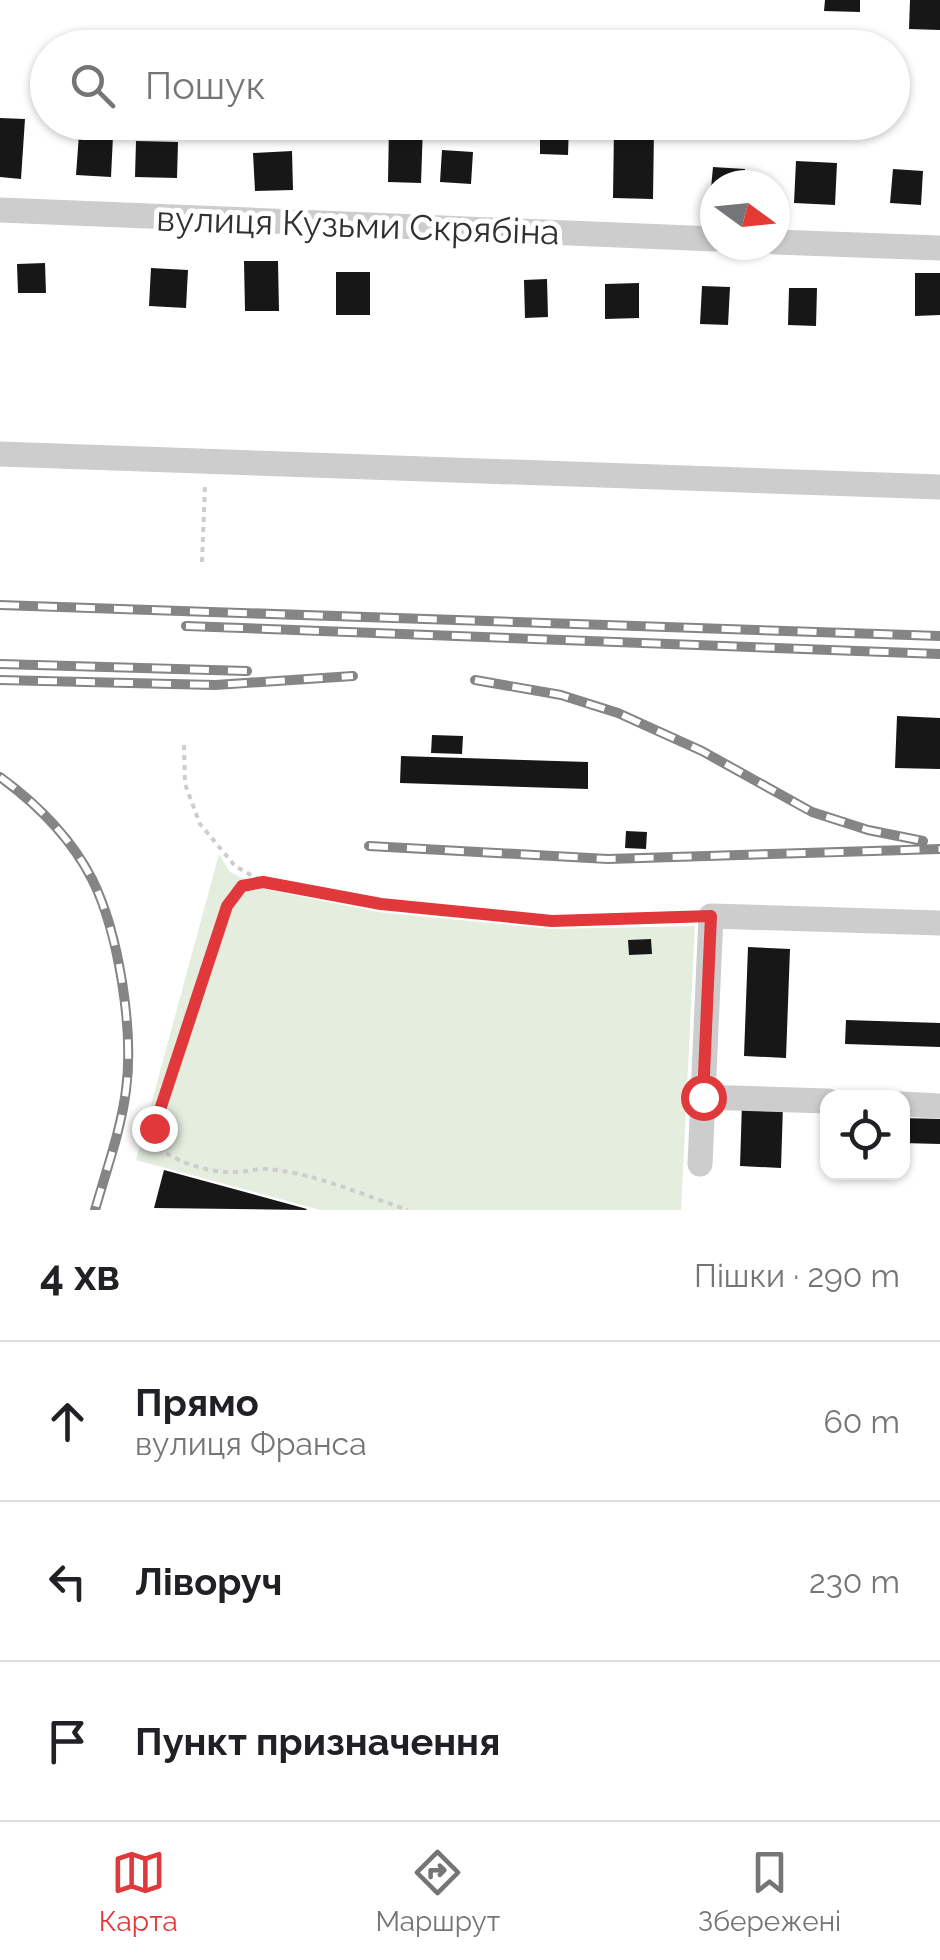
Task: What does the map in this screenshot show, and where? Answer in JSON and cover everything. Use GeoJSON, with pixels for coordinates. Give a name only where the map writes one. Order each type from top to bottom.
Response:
{"type":"FeatureCollection","features":[{"type":"Feature","properties":{"kind":"street","name":"вулиця Кузьми Скрябіна"},"geometry":{"type":"LineString","coordinates":[[0,210],[700,238]]}},
{"type":"Feature","properties":{"kind":"street"},"geometry":{"type":"LineString","coordinates":[[790,243],[940,248]]}},
{"type":"Feature","properties":{"kind":"street"},"geometry":{"type":"LineString","coordinates":[[0,454],[940,487]]}},
{"type":"Feature","properties":{"kind":"street"},"geometry":{"type":"LineString","coordinates":[[700,1164],[711,916],[940,923]]}},
{"type":"Feature","properties":{"kind":"street"},"geometry":{"type":"LineString","coordinates":[[703,1097],[820,1102]]}},
{"type":"Feature","properties":{"kind":"street"},"geometry":{"type":"LineString","coordinates":[[910,1104],[940,1106]]}},
{"type":"Feature","properties":{"kind":"path"},"geometry":{"type":"LineString","coordinates":[[202,562],[206,461]]}},
{"type":"Feature","properties":{"kind":"path"},"geometry":{"type":"LineString","coordinates":[[184,745],[185,784],[200,824],[235,866],[263,882],[381,904],[552,921],[711,916]]}},
{"type":"Feature","properties":{"kind":"path"},"geometry":{"type":"LineString","coordinates":[[263,882],[242,886],[227,906],[154,1128],[157,1146],[172,1158],[204,1168],[235,1172],[264,1168],[320,1180],[408,1210]]}},
{"type":"Feature","properties":{"kind":"shaded area"},"geometry":{"type":"Polygon","coordinates":[[[219,854],[230,872],[264,889],[378,912],[551,929],[695,926],[681,1210],[320,1210],[136,1160],[219,854]]]}},
{"type":"Feature","properties":{"kind":"building"},"geometry":{"type":"Polygon","coordinates":[[[825,0],[860,0],[860,12],[824,11],[825,0]]]}},
{"type":"Feature","properties":{"kind":"building"},"geometry":{"type":"Polygon","coordinates":[[[910,0],[940,0],[940,30],[909,29],[910,0]]]}},
{"type":"Feature","properties":{"kind":"building"},"geometry":{"type":"Polygon","coordinates":[[[0,118],[25,119],[21,179],[0,177],[0,118]]]}},
{"type":"Feature","properties":{"kind":"building"},"geometry":{"type":"Polygon","coordinates":[[[79,140],[113,140],[111,177],[76,175],[79,140]]]}},
{"type":"Feature","properties":{"kind":"building"},"geometry":{"type":"Polygon","coordinates":[[[389,140],[423,140],[421,183],[388,182],[389,140]]]}},
{"type":"Feature","properties":{"kind":"building"},"geometry":{"type":"Polygon","coordinates":[[[540,140],[568,140],[568,155],[540,154],[540,140]]]}},
{"type":"Feature","properties":{"kind":"building"},"geometry":{"type":"Polygon","coordinates":[[[614,140],[654,140],[653,199],[613,198],[614,140]]]}},
{"type":"Feature","properties":{"kind":"building"},"geometry":{"type":"Polygon","coordinates":[[[136,141],[178,142],[177,178],[135,177],[136,141]]]}},
{"type":"Feature","properties":{"kind":"building"},"geometry":{"type":"Polygon","coordinates":[[[442,150],[473,152],[471,184],[440,182],[442,150]]]}},
{"type":"Feature","properties":{"kind":"building"},"geometry":{"type":"Polygon","coordinates":[[[292,151],[293,190],[255,191],[253,153],[292,151]]]}},
{"type":"Feature","properties":{"kind":"building"},"geometry":{"type":"Polygon","coordinates":[[[796,161],[837,163],[835,205],[794,203],[796,161]]]}},
{"type":"Feature","properties":{"kind":"building"},"geometry":{"type":"Polygon","coordinates":[[[713,167],[745,169],[745,170],[713,170],[713,167]]]}},
{"type":"Feature","properties":{"kind":"building"},"geometry":{"type":"Polygon","coordinates":[[[893,169],[923,171],[921,205],[890,203],[893,169]]]}},
{"type":"Feature","properties":{"kind":"building"},"geometry":{"type":"Polygon","coordinates":[[[244,261],[278,261],[279,311],[245,311],[244,261]]]}},
{"type":"Feature","properties":{"kind":"building"},"geometry":{"type":"Polygon","coordinates":[[[45,263],[46,293],[18,293],[17,264],[45,263]]]}},
{"type":"Feature","properties":{"kind":"building"},"geometry":{"type":"Polygon","coordinates":[[[151,268],[188,270],[186,308],[149,306],[151,268]]]}},
{"type":"Feature","properties":{"kind":"building"},"geometry":{"type":"Polygon","coordinates":[[[336,272],[370,272],[370,315],[336,315],[336,272]]]}},
{"type":"Feature","properties":{"kind":"building"},"geometry":{"type":"Polygon","coordinates":[[[915,273],[940,273],[940,315],[915,316],[915,273]]]}},
{"type":"Feature","properties":{"kind":"building"},"geometry":{"type":"Polygon","coordinates":[[[547,279],[548,317],[525,318],[524,280],[547,279]]]}},
{"type":"Feature","properties":{"kind":"building"},"geometry":{"type":"Polygon","coordinates":[[[639,283],[639,318],[605,319],[605,284],[639,283]]]}},
{"type":"Feature","properties":{"kind":"building"},"geometry":{"type":"Polygon","coordinates":[[[702,286],[730,287],[728,325],[700,324],[702,286]]]}},
{"type":"Feature","properties":{"kind":"building"},"geometry":{"type":"Polygon","coordinates":[[[789,288],[817,288],[816,326],[788,325],[789,288]]]}},
{"type":"Feature","properties":{"kind":"building"},"geometry":{"type":"Polygon","coordinates":[[[897,716],[940,718],[940,769],[895,768],[897,716]]]}},
{"type":"Feature","properties":{"kind":"building"},"geometry":{"type":"Polygon","coordinates":[[[432,735],[463,736],[462,754],[431,753],[432,735]]]}},
{"type":"Feature","properties":{"kind":"building"},"geometry":{"type":"Polygon","coordinates":[[[401,756],[588,762],[588,789],[400,783],[401,756]]]}},
{"type":"Feature","properties":{"kind":"building"},"geometry":{"type":"Polygon","coordinates":[[[626,831],[647,832],[646,849],[625,848],[626,831]]]}},
{"type":"Feature","properties":{"kind":"building"},"geometry":{"type":"Polygon","coordinates":[[[651,939],[652,954],[629,955],[628,940],[651,939]]]}},
{"type":"Feature","properties":{"kind":"building"},"geometry":{"type":"Polygon","coordinates":[[[748,947],[790,949],[786,1058],[744,1056],[748,947]]]}},
{"type":"Feature","properties":{"kind":"building"},"geometry":{"type":"Polygon","coordinates":[[[846,1020],[940,1023],[940,1047],[845,1044],[846,1020]]]}},
{"type":"Feature","properties":{"kind":"building"},"geometry":{"type":"Polygon","coordinates":[[[742,1103],[783,1105],[781,1168],[740,1166],[742,1103]]]}},
{"type":"Feature","properties":{"kind":"building"},"geometry":{"type":"Polygon","coordinates":[[[910,1118],[940,1119],[940,1144],[910,1143],[910,1118]]]}},
{"type":"Feature","properties":{"kind":"building"},"geometry":{"type":"Polygon","coordinates":[[[164,1170],[307,1209],[154,1208],[164,1170]]]}},
{"type":"Feature","properties":{"kind":"railway"},"geometry":{"type":"LineString","coordinates":[[0,605],[940,636]]}},
{"type":"Feature","properties":{"kind":"railway"},"geometry":{"type":"LineString","coordinates":[[186,626],[940,654]]}},
{"type":"Feature","properties":{"kind":"railway"},"geometry":{"type":"LineString","coordinates":[[0,664],[247,671]]}},
{"type":"Feature","properties":{"kind":"railway"},"geometry":{"type":"LineString","coordinates":[[0,680],[215,685],[353,676]]}},
{"type":"Feature","properties":{"kind":"railway"},"geometry":{"type":"LineString","coordinates":[[475,680],[561,695],[618,713],[702,751],[812,812],[868,830],[923,841]]}},
{"type":"Feature","properties":{"kind":"railway"},"geometry":{"type":"LineString","coordinates":[[0,777],[52,823],[84,864],[102,901],[117,954],[128,1040],[126,1090],[95,1210]]}},
{"type":"Feature","properties":{"kind":"railway"},"geometry":{"type":"LineString","coordinates":[[369,846],[608,859],[940,849]]}},
{"type":"Feature","properties":{"kind":"route"},"geometry":{"type":"LineString","coordinates":[[154,1128],[227,906],[242,886],[263,882],[381,904],[552,921],[711,916],[703,1097]]}}]}
